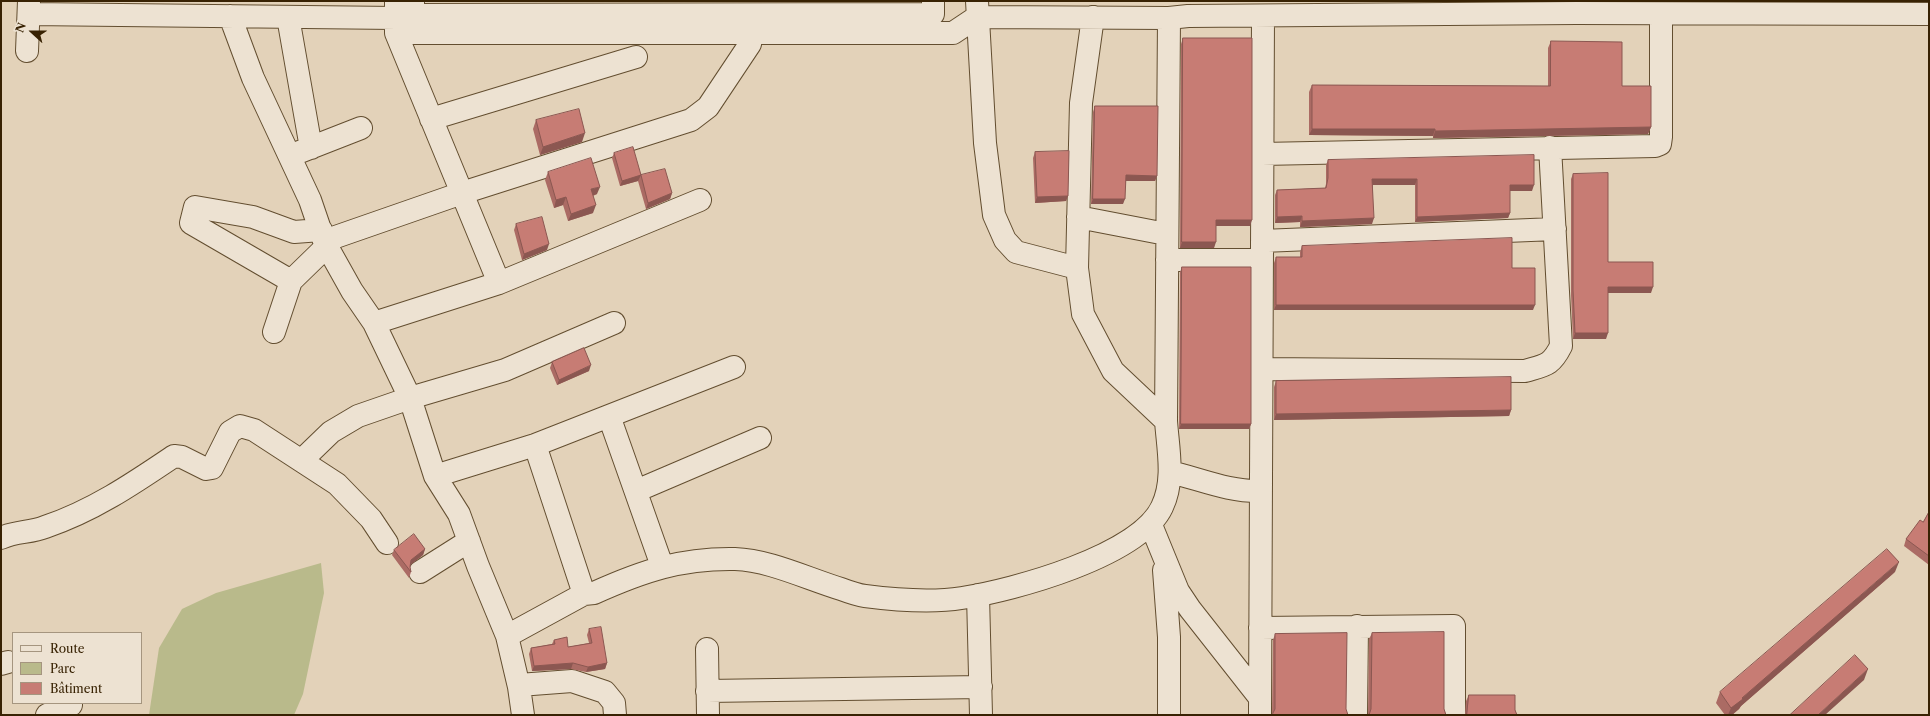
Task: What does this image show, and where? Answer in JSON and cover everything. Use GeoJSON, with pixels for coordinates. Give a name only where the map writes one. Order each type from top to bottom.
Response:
{"type":"FeatureCollection","features":[{"type":"Feature","properties":{"kind":"street"},"geometry":{"type":"LineString","coordinates":[[413,1],[413,15],[504,8],[688,8],[751,16],[953,32],[977,9],[1093,17],[1182,12],[1263,16],[1381,8],[1484,7],[1576,7],[1929,14]]}},
{"type":"Feature","properties":{"kind":"street"},"geometry":{"type":"LineString","coordinates":[[26,51],[29,7],[225,11],[288,17],[751,16],[839,7],[933,14],[933,1]]}},
{"type":"Feature","properties":{"kind":"street"},"geometry":{"type":"LineString","coordinates":[[977,9],[985,143],[994,215],[1005,240],[1016,252],[1077,268]]}},
{"type":"Feature","properties":{"kind":"street"},"geometry":{"type":"LineString","coordinates":[[1262,154],[1655,146],[1660,144],[1667,10]]}},
{"type":"Feature","properties":{"kind":"street"},"geometry":{"type":"LineString","coordinates":[[225,11],[253,78],[310,200],[324,239],[352,291],[374,323],[410,398],[435,476],[459,514],[507,636],[519,685],[523,715]]}},
{"type":"Feature","properties":{"kind":"street"},"geometry":{"type":"LineString","coordinates":[[507,636],[584,594],[594,593],[662,566],[708,559],[737,559],[760,562],[862,596],[900,600],[960,598],[1031,582],[1087,562],[1132,540],[1151,525],[1162,508],[1168,493],[1170,472],[1166,421],[1166,234],[1182,12]]}},
{"type":"Feature","properties":{"kind":"street"},"geometry":{"type":"LineString","coordinates":[[291,281],[191,223],[195,207],[253,217],[294,232],[324,239],[691,120],[708,107],[750,44],[751,16]]}},
{"type":"Feature","properties":{"kind":"street"},"geometry":{"type":"LineString","coordinates":[[1260,707],[1263,16]]}},
{"type":"Feature","properties":{"kind":"street"},"geometry":{"type":"LineString","coordinates":[[288,17],[311,148]]}},
{"type":"Feature","properties":{"kind":"street"},"geometry":{"type":"LineString","coordinates":[[396,17],[431,119],[499,283]]}},
{"type":"Feature","properties":{"kind":"street"},"geometry":{"type":"LineString","coordinates":[[1093,17],[1081,103],[1077,268],[1083,314],[1113,371],[1166,421]]}},
{"type":"Feature","properties":{"kind":"street"},"geometry":{"type":"LineString","coordinates":[[431,119],[636,57]]}},
{"type":"Feature","properties":{"kind":"street"},"geometry":{"type":"LineString","coordinates":[[290,156],[361,128]]}},
{"type":"Feature","properties":{"kind":"street"},"geometry":{"type":"LineString","coordinates":[[1261,369],[1525,371],[1547,365],[1555,359],[1561,346],[1550,147]]}},
{"type":"Feature","properties":{"kind":"street"},"geometry":{"type":"LineString","coordinates":[[374,323],[499,283],[700,200]]}},
{"type":"Feature","properties":{"kind":"street"},"geometry":{"type":"LineString","coordinates":[[1078,217],[1166,234]]}},
{"type":"Feature","properties":{"kind":"street"},"geometry":{"type":"LineString","coordinates":[[1167,260],[1262,250],[1554,229]]}},
{"type":"Feature","properties":{"kind":"street"},"geometry":{"type":"LineString","coordinates":[[274,332],[291,281],[324,239]]}},
{"type":"Feature","properties":{"kind":"street"},"geometry":{"type":"LineString","coordinates":[[302,460],[331,432],[358,416],[410,398],[506,370],[614,323]]}},
{"type":"Feature","properties":{"kind":"street"},"geometry":{"type":"LineString","coordinates":[[435,476],[535,446],[734,367]]}},
{"type":"Feature","properties":{"kind":"street"},"geometry":{"type":"LineString","coordinates":[[609,416],[662,566]]}},
{"type":"Feature","properties":{"kind":"street"},"geometry":{"type":"LineString","coordinates":[[1,538],[12,533],[45,528],[94,506],[119,493],[174,456],[182,457],[206,469],[212,468],[230,432],[240,426],[254,430],[337,484],[371,518],[387,543]]}},
{"type":"Feature","properties":{"kind":"street"},"geometry":{"type":"LineString","coordinates":[[636,491],[760,438]]}},
{"type":"Feature","properties":{"kind":"street"},"geometry":{"type":"LineString","coordinates":[[535,446],[584,594]]}},
{"type":"Feature","properties":{"kind":"street"},"geometry":{"type":"LineString","coordinates":[[1170,472],[1230,488],[1246,491],[1261,491]]}},
{"type":"Feature","properties":{"kind":"street"},"geometry":{"type":"LineString","coordinates":[[1151,525],[1178,591],[1260,707]]}},
{"type":"Feature","properties":{"kind":"street"},"geometry":{"type":"LineString","coordinates":[[420,572],[469,541]]}},
{"type":"Feature","properties":{"kind":"street"},"geometry":{"type":"LineString","coordinates":[[1163,553],[1169,637],[1169,715]]}},
{"type":"Feature","properties":{"kind":"street"},"geometry":{"type":"LineString","coordinates":[[978,595],[982,715]]}},
{"type":"Feature","properties":{"kind":"street"},"geometry":{"type":"LineString","coordinates":[[1356,715],[1357,626]]}},
{"type":"Feature","properties":{"kind":"street"},"geometry":{"type":"LineString","coordinates":[[1260,628],[1454,626],[1454,715]]}},
{"type":"Feature","properties":{"kind":"street"},"geometry":{"type":"LineString","coordinates":[[707,649],[708,715]]}},
{"type":"Feature","properties":{"kind":"street"},"geometry":{"type":"LineString","coordinates":[[519,685],[572,681],[605,692],[614,703],[615,715]]}},
{"type":"Feature","properties":{"kind":"street"},"geometry":{"type":"LineString","coordinates":[[707,692],[981,687]]}},
{"type":"Feature","properties":{"kind":"street"},"geometry":{"type":"LineString","coordinates":[[47,715],[71,705]]}},
{"type":"Feature","properties":{"kind":"green space"},"geometry":{"type":"Polygon","coordinates":[[[321,563],[324,593],[303,694],[294,715],[149,715],[159,648],[182,609],[216,593],[321,563]]]}},
{"type":"Feature","properties":{"kind":"building"},"geometry":{"type":"Polygon","coordinates":[[[1183,38],[1252,38],[1252,220],[1216,220],[1216,242],[1182,242],[1183,38]]]}},
{"type":"Feature","properties":{"kind":"building"},"geometry":{"type":"Polygon","coordinates":[[[1551,41],[1622,42],[1622,86],[1651,86],[1651,127],[1435,131],[1435,129],[1312,129],[1312,85],[1550,86],[1551,41]]]}},
{"type":"Feature","properties":{"kind":"building"},"geometry":{"type":"Polygon","coordinates":[[[1095,106],[1158,106],[1157,176],[1126,175],[1125,199],[1093,199],[1095,106]]]}},
{"type":"Feature","properties":{"kind":"building"},"geometry":{"type":"Polygon","coordinates":[[[579,109],[585,133],[543,147],[536,120],[579,109]]]}},
{"type":"Feature","properties":{"kind":"building"},"geometry":{"type":"Polygon","coordinates":[[[633,147],[641,175],[622,181],[614,153],[633,147]]]}},
{"type":"Feature","properties":{"kind":"building"},"geometry":{"type":"Polygon","coordinates":[[[1069,151],[1068,196],[1037,197],[1035,152],[1069,151]]]}},
{"type":"Feature","properties":{"kind":"building"},"geometry":{"type":"Polygon","coordinates":[[[1534,155],[1534,185],[1510,185],[1510,213],[1417,217],[1417,179],[1372,179],[1374,218],[1302,221],[1302,216],[1277,217],[1277,190],[1326,188],[1328,178],[1328,160],[1534,155]]]}},
{"type":"Feature","properties":{"kind":"building"},"geometry":{"type":"Polygon","coordinates":[[[591,158],[600,187],[591,189],[596,205],[571,214],[566,197],[556,200],[548,172],[591,158]]]}},
{"type":"Feature","properties":{"kind":"building"},"geometry":{"type":"Polygon","coordinates":[[[665,169],[672,193],[648,203],[641,175],[665,169]]]}},
{"type":"Feature","properties":{"kind":"building"},"geometry":{"type":"Polygon","coordinates":[[[1608,173],[1608,262],[1653,262],[1653,287],[1608,287],[1608,333],[1575,333],[1573,290],[1573,174],[1608,173]]]}},
{"type":"Feature","properties":{"kind":"building"},"geometry":{"type":"Polygon","coordinates":[[[542,217],[549,244],[524,254],[516,224],[542,217]]]}},
{"type":"Feature","properties":{"kind":"building"},"geometry":{"type":"Polygon","coordinates":[[[1512,238],[1512,268],[1535,268],[1535,305],[1276,305],[1276,257],[1302,257],[1302,246],[1512,238]]]}},
{"type":"Feature","properties":{"kind":"building"},"geometry":{"type":"Polygon","coordinates":[[[1182,267],[1251,267],[1251,424],[1181,424],[1182,267]]]}},
{"type":"Feature","properties":{"kind":"building"},"geometry":{"type":"Polygon","coordinates":[[[584,348],[591,365],[559,380],[552,362],[584,348]]]}},
{"type":"Feature","properties":{"kind":"building"},"geometry":{"type":"Polygon","coordinates":[[[1511,377],[1511,410],[1276,414],[1276,381],[1511,377]]]}},
{"type":"Feature","properties":{"kind":"building"},"geometry":{"type":"Polygon","coordinates":[[[1929,512],[1929,556],[1906,539],[1920,520],[1923,522],[1929,512]]]}},
{"type":"Feature","properties":{"kind":"building"},"geometry":{"type":"Polygon","coordinates":[[[414,534],[425,549],[411,560],[411,572],[394,550],[414,534]]]}},
{"type":"Feature","properties":{"kind":"building"},"geometry":{"type":"Polygon","coordinates":[[[1887,549],[1899,562],[1731,708],[1720,692],[1887,549]]]}},
{"type":"Feature","properties":{"kind":"building"},"geometry":{"type":"Polygon","coordinates":[[[601,627],[607,663],[588,667],[573,663],[534,666],[531,648],[555,644],[554,640],[567,637],[568,647],[592,643],[589,629],[601,627]]]}},
{"type":"Feature","properties":{"kind":"building"},"geometry":{"type":"Polygon","coordinates":[[[1444,632],[1444,709],[1446,715],[1369,715],[1371,709],[1372,633],[1444,632]]]}},
{"type":"Feature","properties":{"kind":"building"},"geometry":{"type":"Polygon","coordinates":[[[1347,633],[1346,709],[1348,715],[1272,715],[1275,709],[1275,634],[1347,633]]]}},
{"type":"Feature","properties":{"kind":"building"},"geometry":{"type":"Polygon","coordinates":[[[1855,655],[1868,669],[1818,715],[1790,715],[1855,655]]]}},
{"type":"Feature","properties":{"kind":"building"},"geometry":{"type":"Polygon","coordinates":[[[1469,695],[1515,695],[1515,710],[1517,715],[1467,715],[1469,695]]]}}]}
